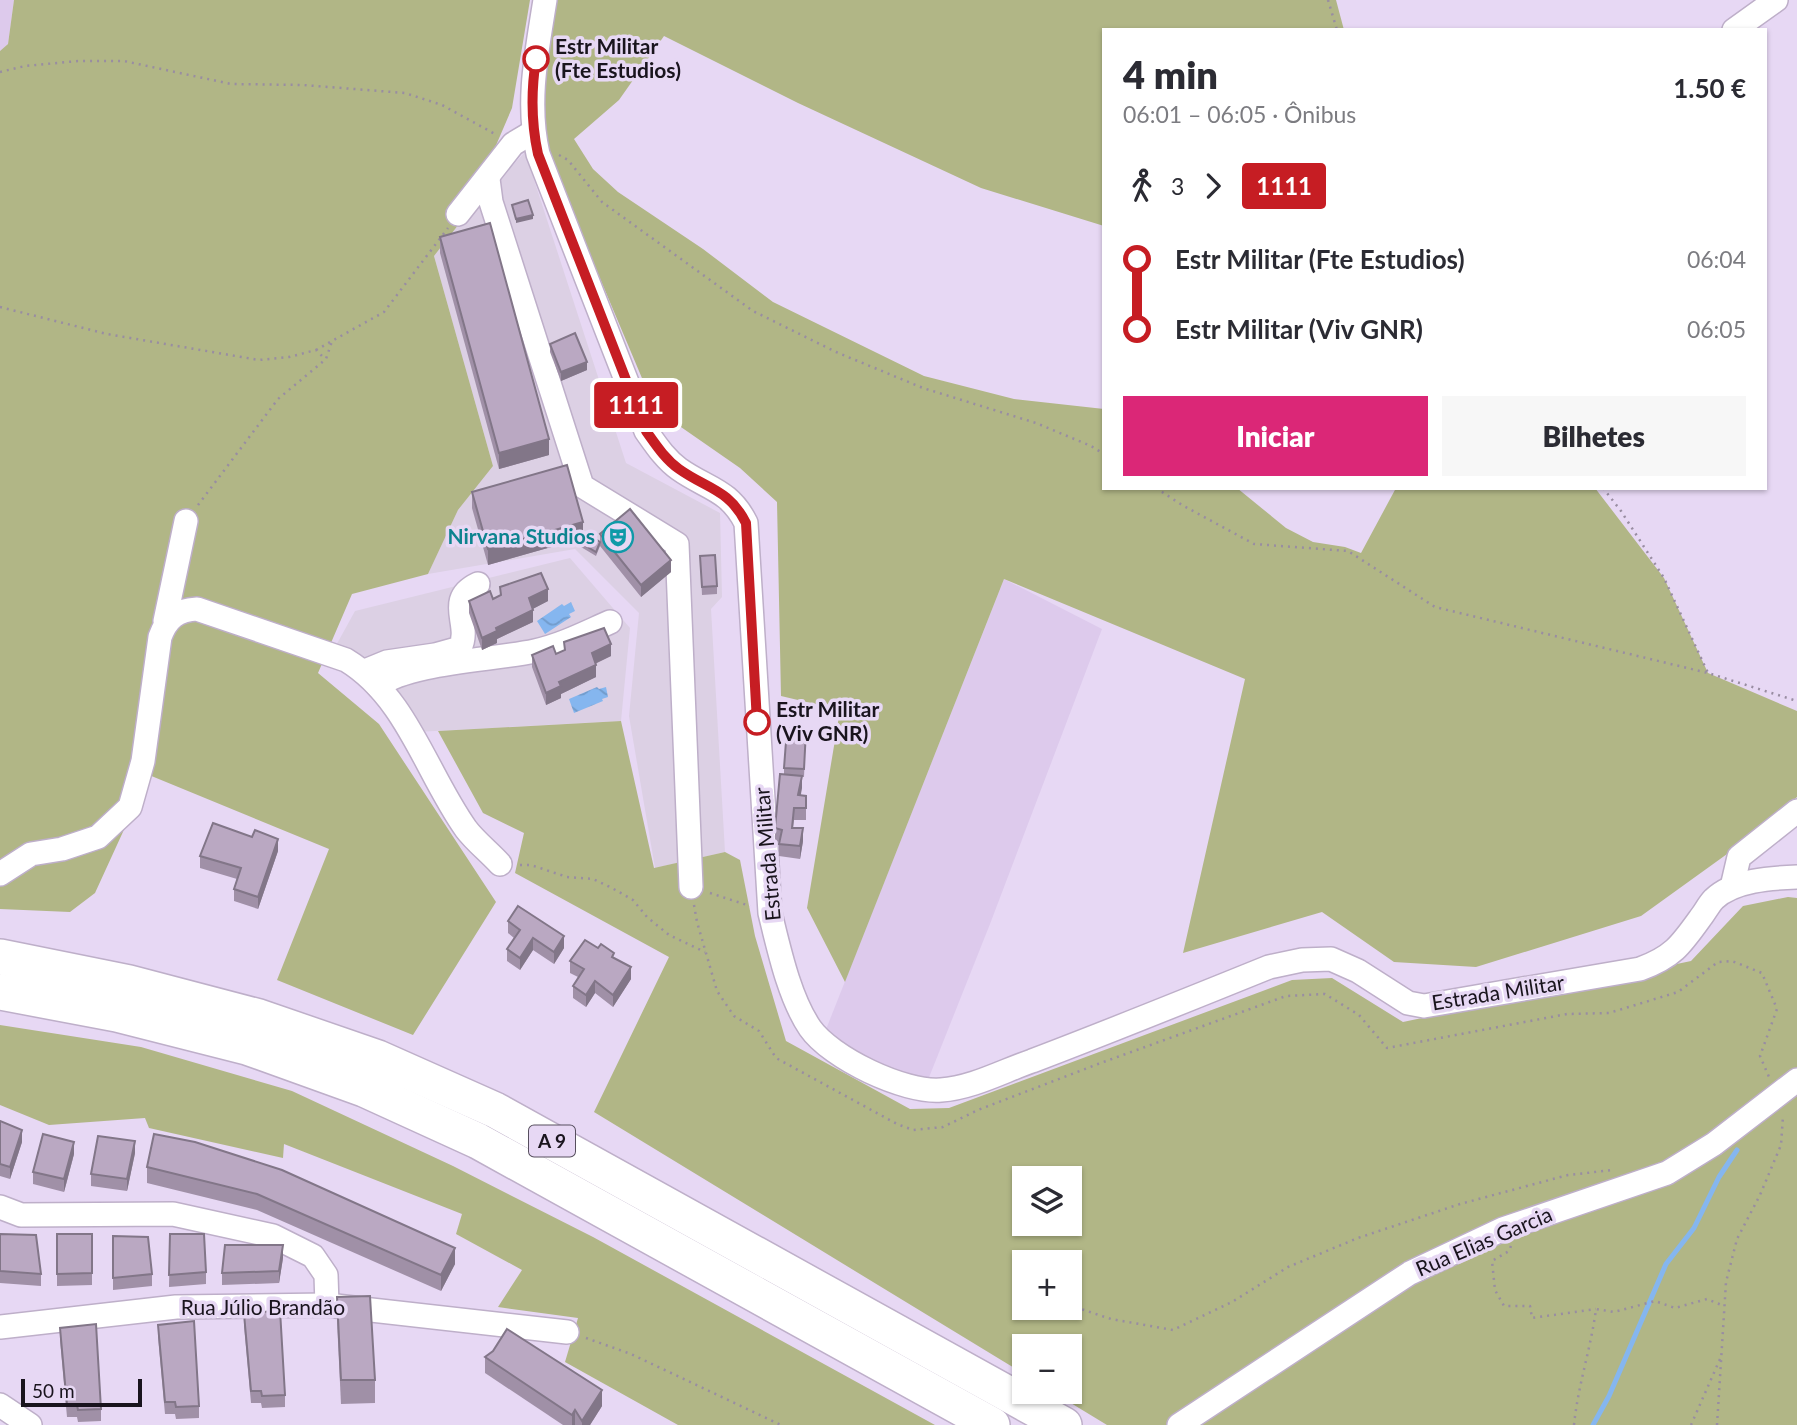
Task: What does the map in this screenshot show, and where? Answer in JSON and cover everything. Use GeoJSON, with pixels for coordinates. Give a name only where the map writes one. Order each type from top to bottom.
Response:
{"type":"FeatureCollection","features":[{"type":"Feature","properties":{"kind":"highway","name":"A 9"},"geometry":{"type":"LineString","coordinates":[[0,957],[130,983],[259,1017],[378,1058],[495,1110],[1064,1425]]}},
{"type":"Feature","properties":{"kind":"highway","name":"A 9"},"geometry":{"type":"LineString","coordinates":[[0,992],[117,1014],[247,1047],[364,1089],[478,1141],[992,1425]]}},
{"type":"Feature","properties":{"kind":"street","name":"Estrada Militar"},"geometry":{"type":"LineString","coordinates":[[545,0],[532,84],[536,143],[646,431],[658,449],[678,468],[725,495],[738,508],[746,523],[770,913],[783,963],[801,1010],[824,1044],[892,1083],[917,1090],[940,1090],[963,1086],[1058,1051],[1269,967],[1302,960],[1331,959],[1358,971],[1408,1003],[1424,1006],[1640,969],[1662,960],[1681,945],[1714,899],[1732,887],[1773,878],[1797,877]]}},
{"type":"Feature","properties":{"kind":"street"},"geometry":{"type":"LineString","coordinates":[[1737,28],[1776,0]]}},
{"type":"Feature","properties":{"kind":"street"},"geometry":{"type":"LineString","coordinates":[[458,215],[513,144],[536,143]]}},
{"type":"Feature","properties":{"kind":"street"},"geometry":{"type":"LineString","coordinates":[[488,179],[491,202],[582,486],[677,544],[691,887]]}},
{"type":"Feature","properties":{"kind":"street"},"geometry":{"type":"LineString","coordinates":[[0,874],[31,854],[62,849],[98,837],[130,807],[143,761],[157,656],[186,521]]}},
{"type":"Feature","properties":{"kind":"street"},"geometry":{"type":"LineString","coordinates":[[371,678],[387,662],[444,654],[460,648],[463,640],[460,600],[465,592],[478,584]]}},
{"type":"Feature","properties":{"kind":"street"},"geometry":{"type":"LineString","coordinates":[[166,621],[183,610],[197,608],[346,660],[371,678],[394,705],[467,830],[500,863]]}},
{"type":"Feature","properties":{"kind":"street"},"geometry":{"type":"LineString","coordinates":[[371,678],[393,677],[433,667],[546,648],[565,643],[610,622]]}},
{"type":"Feature","properties":{"kind":"street"},"geometry":{"type":"LineString","coordinates":[[1732,887],[1739,858],[1797,811]]}},
{"type":"Feature","properties":{"kind":"street","name":"Rua Elias Garcia"},"geometry":{"type":"LineString","coordinates":[[1179,1425],[1410,1273],[1454,1250],[1517,1224],[1667,1173],[1714,1144],[1797,1080]]}},
{"type":"Feature","properties":{"kind":"street"},"geometry":{"type":"LineString","coordinates":[[0,1207],[21,1215],[173,1214],[273,1236],[313,1256],[326,1275],[327,1305]]}},
{"type":"Feature","properties":{"kind":"street","name":"Rua Júlio Brandão"},"geometry":{"type":"LineString","coordinates":[[0,1327],[176,1307],[327,1305],[567,1332]]}},
{"type":"Feature","properties":{"kind":"street"},"geometry":{"type":"LineString","coordinates":[[0,1405],[30,1425]]}},
{"type":"Feature","properties":{"kind":"path"},"geometry":{"type":"LineString","coordinates":[[1328,0],[1336,28]]}},
{"type":"Feature","properties":{"kind":"path"},"geometry":{"type":"LineString","coordinates":[[0,72],[25,66],[78,61],[124,61],[231,84],[303,85],[405,93],[452,110],[513,144]]}},
{"type":"Feature","properties":{"kind":"path"},"geometry":{"type":"LineString","coordinates":[[536,143],[563,155],[602,202],[753,311],[836,352],[923,388],[1037,423],[1102,453]]}},
{"type":"Feature","properties":{"kind":"path"},"geometry":{"type":"LineString","coordinates":[[0,307],[107,334],[259,360],[289,357],[316,350],[384,312],[458,215]]}},
{"type":"Feature","properties":{"kind":"path"},"geometry":{"type":"LineString","coordinates":[[186,521],[278,399],[326,359],[332,341]]}},
{"type":"Feature","properties":{"kind":"path"},"geometry":{"type":"LineString","coordinates":[[316,350],[326,359]]}},
{"type":"Feature","properties":{"kind":"path"},"geometry":{"type":"LineString","coordinates":[[1159,490],[1254,544],[1348,551],[1435,607],[1708,673],[1797,701]]}},
{"type":"Feature","properties":{"kind":"path"},"geometry":{"type":"LineString","coordinates":[[1604,490],[1664,578],[1708,673]]}},
{"type":"Feature","properties":{"kind":"path"},"geometry":{"type":"LineString","coordinates":[[500,863],[531,865],[566,877],[593,879],[633,900],[647,917],[669,935],[706,953]]}},
{"type":"Feature","properties":{"kind":"path"},"geometry":{"type":"LineString","coordinates":[[770,913],[691,887],[696,922],[717,991],[734,1016],[759,1031],[776,1058],[897,1124],[913,1130],[943,1127],[978,1110],[1098,1064],[1286,996],[1325,993],[1359,1015],[1387,1048],[1567,1014],[1609,1013],[1678,992],[1718,962],[1731,961],[1762,973],[1777,1009],[1760,1056],[1784,1115],[1781,1145],[1760,1195],[1737,1239],[1726,1282],[1717,1425]]}},
{"type":"Feature","properties":{"kind":"path"},"geometry":{"type":"LineString","coordinates":[[1082,1309],[1111,1319],[1173,1330],[1232,1302],[1288,1267],[1358,1238],[1461,1203],[1568,1175],[1620,1168]]}},
{"type":"Feature","properties":{"kind":"path"},"geometry":{"type":"LineString","coordinates":[[1517,1224],[1509,1251],[1492,1261],[1495,1290],[1504,1306],[1530,1306],[1532,1318],[1596,1309],[1614,1312],[1655,1301],[1675,1308],[1707,1300],[1724,1306]]}},
{"type":"Feature","properties":{"kind":"path"},"geometry":{"type":"LineString","coordinates":[[1574,1425],[1577,1395],[1590,1348],[1596,1309]]}},
{"type":"Feature","properties":{"kind":"path"},"geometry":{"type":"LineString","coordinates":[[567,1332],[631,1354],[781,1425]]}},
{"type":"Feature","properties":{"kind":"path"},"geometry":{"type":"LineString","coordinates":[[1691,1425],[1722,1356]]}},
{"type":"Feature","properties":{"kind":"shaded area"},"geometry":{"type":"Polygon","coordinates":[[[0,0],[14,0],[8,44],[0,51],[0,0]]]}},
{"type":"Feature","properties":{"kind":"shaded area","name":"Nirvana Studios"},"geometry":{"type":"Polygon","coordinates":[[[525,152],[626,463],[720,513],[722,597],[711,609],[725,852],[655,868],[629,716],[639,613],[575,549],[428,574],[458,510],[493,466],[434,256],[459,224],[525,152]]]}},
{"type":"Feature","properties":{"kind":"shaded area"},"geometry":{"type":"Polygon","coordinates":[[[570,558],[630,628],[621,721],[416,732],[333,651],[355,611],[570,558]]]}},
{"type":"Feature","properties":{"kind":"shaded area"},"geometry":{"type":"Polygon","coordinates":[[[1004,579],[1102,629],[924,1090],[823,1037],[1004,579]]]}},
{"type":"Feature","properties":{"kind":"green space"},"geometry":{"type":"Polygon","coordinates":[[[14,0],[530,0],[512,108],[494,150],[448,215],[459,224],[434,256],[493,466],[458,510],[428,574],[352,594],[318,673],[379,724],[496,902],[413,1035],[277,980],[329,849],[149,775],[95,893],[70,912],[0,909],[0,51],[8,44],[14,0]]]}},
{"type":"Feature","properties":{"kind":"green space"},"geometry":{"type":"Polygon","coordinates":[[[555,0],[1336,0],[1343,28],[1102,28],[1102,225],[981,188],[798,103],[664,36],[619,100],[574,139],[593,169],[618,192],[703,249],[773,302],[924,376],[1014,399],[1102,409],[1102,490],[1239,490],[1286,528],[1313,542],[1345,547],[1361,553],[1395,490],[1597,490],[1664,578],[1708,673],[1797,711],[1797,797],[1734,849],[1641,916],[1476,967],[1394,962],[1322,912],[1183,953],[1245,679],[1004,579],[845,982],[807,908],[840,710],[781,696],[777,502],[740,468],[655,409],[553,167],[543,126],[545,63],[555,0]]]}},
{"type":"Feature","properties":{"kind":"green space"},"geometry":{"type":"Polygon","coordinates":[[[621,721],[654,868],[725,852],[740,860],[755,936],[786,1041],[910,1109],[949,1108],[1292,980],[1332,978],[1403,1022],[1691,961],[1743,906],[1788,897],[1797,898],[1797,1425],[1107,1425],[1072,1404],[1082,1404],[1082,1334],[1012,1334],[1012,1367],[594,1112],[669,957],[515,873],[524,833],[483,813],[438,731],[621,721]]]}},
{"type":"Feature","properties":{"kind":"green space"},"geometry":{"type":"Polygon","coordinates":[[[0,1025],[141,1047],[292,1091],[453,1166],[593,1237],[935,1425],[678,1425],[565,1362],[578,1318],[498,1307],[522,1270],[456,1234],[462,1214],[284,1144],[283,1158],[149,1128],[145,1118],[49,1125],[0,1105],[0,1025]]]}},
{"type":"Feature","properties":{"kind":"water"},"geometry":{"type":"Polygon","coordinates":[[[571,602],[575,611],[569,614],[571,617],[545,634],[537,621],[562,604],[564,606],[571,602]]]}},
{"type":"Feature","properties":{"kind":"water"},"geometry":{"type":"Polygon","coordinates":[[[597,687],[606,687],[608,697],[574,713],[569,699],[597,687]]]}},
{"type":"Feature","properties":{"kind":"building"},"geometry":{"type":"Polygon","coordinates":[[[528,200],[533,215],[516,219],[512,205],[528,200]]]}},
{"type":"Feature","properties":{"kind":"building"},"geometry":{"type":"Polygon","coordinates":[[[490,223],[549,439],[499,453],[440,237],[490,223]]]}},
{"type":"Feature","properties":{"kind":"building"},"geometry":{"type":"Polygon","coordinates":[[[575,333],[587,362],[561,372],[550,344],[575,333]]]}},
{"type":"Feature","properties":{"kind":"building"},"geometry":{"type":"Polygon","coordinates":[[[567,465],[583,522],[488,549],[472,492],[567,465]]]}},
{"type":"Feature","properties":{"kind":"building"},"geometry":{"type":"Polygon","coordinates":[[[630,509],[671,560],[641,585],[600,534],[630,509]]]}},
{"type":"Feature","properties":{"kind":"building"},"geometry":{"type":"Polygon","coordinates":[[[587,533],[600,542],[596,552],[581,543],[587,533]]]}},
{"type":"Feature","properties":{"kind":"building"},"geometry":{"type":"Polygon","coordinates":[[[715,555],[717,586],[702,587],[700,556],[715,555]]]}},
{"type":"Feature","properties":{"kind":"building"},"geometry":{"type":"Polygon","coordinates":[[[541,573],[548,589],[529,598],[533,610],[482,638],[469,601],[490,591],[493,599],[501,595],[500,587],[541,573]]]}},
{"type":"Feature","properties":{"kind":"building"},"geometry":{"type":"Polygon","coordinates":[[[604,628],[611,644],[592,653],[596,665],[559,682],[561,686],[546,693],[532,655],[553,646],[556,654],[565,650],[564,642],[604,628]]]}},
{"type":"Feature","properties":{"kind":"building"},"geometry":{"type":"Polygon","coordinates":[[[787,728],[806,730],[804,769],[784,768],[787,728]]]}},
{"type":"Feature","properties":{"kind":"building"},"geometry":{"type":"Polygon","coordinates":[[[780,774],[802,776],[798,795],[806,796],[806,808],[794,808],[792,828],[803,828],[800,846],[779,844],[782,830],[775,828],[780,774]]]}},
{"type":"Feature","properties":{"kind":"building"},"geometry":{"type":"Polygon","coordinates":[[[213,823],[252,837],[255,830],[278,839],[258,897],[234,889],[241,868],[200,856],[213,823]]]}},
{"type":"Feature","properties":{"kind":"building"},"geometry":{"type":"Polygon","coordinates":[[[518,906],[564,936],[554,952],[533,938],[520,958],[507,949],[520,930],[508,921],[518,906]]]}},
{"type":"Feature","properties":{"kind":"building"},"geometry":{"type":"Polygon","coordinates":[[[585,940],[598,948],[601,944],[614,953],[612,957],[631,967],[613,995],[595,981],[586,995],[573,986],[584,969],[570,961],[585,940]]]}},
{"type":"Feature","properties":{"kind":"building"},"geometry":{"type":"Polygon","coordinates":[[[0,1121],[22,1130],[10,1167],[0,1164],[0,1121]]]}},
{"type":"Feature","properties":{"kind":"building"},"geometry":{"type":"Polygon","coordinates":[[[43,1134],[74,1142],[64,1179],[33,1172],[43,1134]]]}},
{"type":"Feature","properties":{"kind":"building"},"geometry":{"type":"Polygon","coordinates":[[[154,1134],[195,1142],[282,1170],[455,1248],[441,1275],[257,1194],[147,1167],[154,1134]]]}},
{"type":"Feature","properties":{"kind":"building"},"geometry":{"type":"Polygon","coordinates":[[[98,1136],[135,1141],[127,1179],[91,1174],[98,1136]]]}},
{"type":"Feature","properties":{"kind":"building"},"geometry":{"type":"Polygon","coordinates":[[[0,1234],[36,1235],[41,1274],[0,1271],[0,1234]]]}},
{"type":"Feature","properties":{"kind":"building"},"geometry":{"type":"Polygon","coordinates":[[[57,1234],[92,1234],[92,1273],[57,1274],[57,1234]]]}},
{"type":"Feature","properties":{"kind":"building"},"geometry":{"type":"Polygon","coordinates":[[[170,1234],[204,1234],[206,1272],[169,1275],[170,1234]]]}},
{"type":"Feature","properties":{"kind":"building"},"geometry":{"type":"Polygon","coordinates":[[[113,1236],[148,1237],[152,1274],[113,1278],[113,1236]]]}},
{"type":"Feature","properties":{"kind":"building"},"geometry":{"type":"Polygon","coordinates":[[[225,1245],[283,1245],[279,1271],[222,1273],[225,1245]]]}},
{"type":"Feature","properties":{"kind":"building"},"geometry":{"type":"Polygon","coordinates":[[[370,1296],[375,1380],[341,1380],[337,1297],[370,1296]]]}},
{"type":"Feature","properties":{"kind":"building"},"geometry":{"type":"Polygon","coordinates":[[[280,1310],[285,1395],[262,1396],[261,1391],[251,1391],[244,1314],[280,1310]]]}},
{"type":"Feature","properties":{"kind":"building"},"geometry":{"type":"Polygon","coordinates":[[[194,1321],[199,1406],[176,1407],[175,1402],[165,1402],[158,1325],[194,1321]]]}},
{"type":"Feature","properties":{"kind":"building"},"geometry":{"type":"Polygon","coordinates":[[[96,1324],[101,1409],[78,1410],[77,1405],[67,1405],[60,1328],[96,1324]]]}},
{"type":"Feature","properties":{"kind":"building"},"geometry":{"type":"Polygon","coordinates":[[[507,1329],[602,1390],[582,1421],[575,1410],[572,1415],[485,1357],[493,1351],[507,1329]]]}},
{"type":"Feature","properties":{"kind":"waterway"},"geometry":{"type":"LineString","coordinates":[[1593,1425],[1609,1396],[1666,1264],[1694,1228],[1719,1177],[1737,1150]]}},
{"type":"Feature","properties":{"kind":"bus line","name":"1111"},"geometry":{"type":"LineString","coordinates":[[536,59],[532,84],[533,132],[538,154],[646,431],[658,449],[678,468],[725,495],[738,508],[746,523],[757,722]]}},
{"type":"Feature","properties":{"kind":"place","name":"Estr Militar (Fte Estudios)"},"geometry":{"type":"Point","coordinates":[536,59]}},
{"type":"Feature","properties":{"kind":"place","name":"Nirvana Studios"},"geometry":{"type":"Point","coordinates":[618,537]}},
{"type":"Feature","properties":{"kind":"place","name":"Estr Militar (Viv GNR)"},"geometry":{"type":"Point","coordinates":[757,722]}}]}
